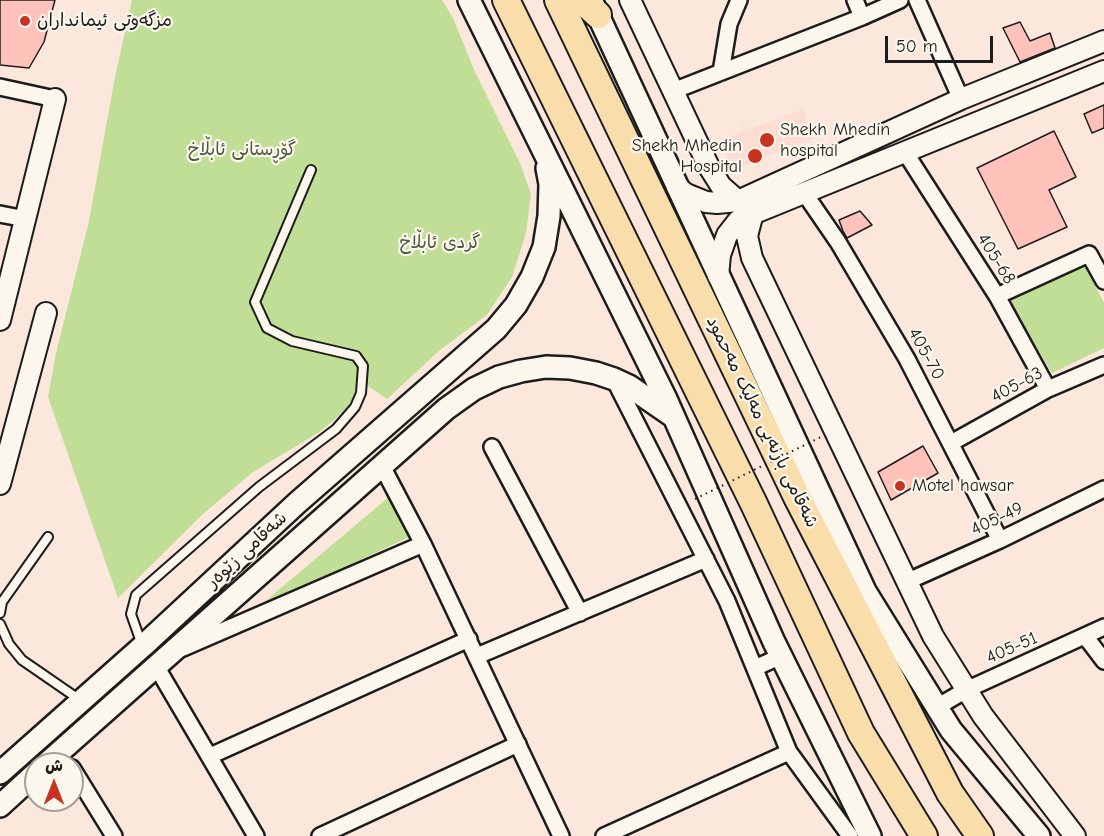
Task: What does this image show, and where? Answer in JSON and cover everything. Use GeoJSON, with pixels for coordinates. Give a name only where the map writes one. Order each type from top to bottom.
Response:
{"type":"FeatureCollection","features":[{"type":"Feature","properties":{"kind":"highway"},"geometry":{"type":"LineString","coordinates":[[506,0],[749,494],[861,733],[924,836]]}},
{"type":"Feature","properties":{"kind":"highway","name":"شەقامی بازنەیی مەلیک مەحمود"},"geometry":{"type":"LineString","coordinates":[[558,0],[797,497],[950,793],[980,836]]}},
{"type":"Feature","properties":{"kind":"highway"},"geometry":{"type":"LineString","coordinates":[[865,591],[868,636]]}},
{"type":"Feature","properties":{"kind":"main road"},"geometry":{"type":"LineString","coordinates":[[469,0],[674,417],[781,656],[870,836]]}},
{"type":"Feature","properties":{"kind":"main road"},"geometry":{"type":"LineString","coordinates":[[590,5],[865,591],[951,729],[1039,836]]}},
{"type":"Feature","properties":{"kind":"main road","name":"شەقامی زێوەر"},"geometry":{"type":"LineString","coordinates":[[0,773],[143,646],[297,503],[496,329],[516,305],[532,277],[544,247],[550,184],[544,152]]}},
{"type":"Feature","properties":{"kind":"main road","name":"شەقامی زێوەر"},"geometry":{"type":"LineString","coordinates":[[72,752],[162,660],[446,409],[474,389],[498,377],[520,371],[570,368],[596,372],[629,386],[674,417]]}},
{"type":"Feature","properties":{"kind":"main road"},"geometry":{"type":"LineString","coordinates":[[297,503],[301,539]]}},
{"type":"Feature","properties":{"kind":"main road"},"geometry":{"type":"LineString","coordinates":[[0,806],[24,784]]}},
{"type":"Feature","properties":{"kind":"street"},"geometry":{"type":"LineString","coordinates":[[630,0],[715,177],[745,207],[747,236],[752,258],[933,636],[1001,742],[1074,836]]}},
{"type":"Feature","properties":{"kind":"street"},"geometry":{"type":"LineString","coordinates":[[721,72],[729,24],[739,0]]}},
{"type":"Feature","properties":{"kind":"street"},"geometry":{"type":"LineString","coordinates":[[855,0],[862,17]]}},
{"type":"Feature","properties":{"kind":"street"},"geometry":{"type":"LineString","coordinates":[[672,91],[900,0]]}},
{"type":"Feature","properties":{"kind":"street"},"geometry":{"type":"LineString","coordinates":[[917,0],[961,99]]}},
{"type":"Feature","properties":{"kind":"street"},"geometry":{"type":"LineString","coordinates":[[718,276],[720,255],[727,235],[745,207],[961,99],[1104,41]]}},
{"type":"Feature","properties":{"kind":"street"},"geometry":{"type":"LineString","coordinates":[[677,187],[686,194],[706,202],[745,207],[805,194],[1104,71]]}},
{"type":"Feature","properties":{"kind":"street"},"geometry":{"type":"LineString","coordinates":[[0,87],[55,99],[0,320]]}},
{"type":"Feature","properties":{"kind":"street","name":"405-68"},"geometry":{"type":"LineString","coordinates":[[906,152],[997,296],[1048,389]]}},
{"type":"Feature","properties":{"kind":"street","name":"405-70"},"geometry":{"type":"LineString","coordinates":[[805,194],[838,242],[907,359],[1000,540]]}},
{"type":"Feature","properties":{"kind":"street"},"geometry":{"type":"LineString","coordinates":[[0,214],[26,219]]}},
{"type":"Feature","properties":{"kind":"street"},"geometry":{"type":"LineString","coordinates":[[997,296],[1089,254],[1104,281]]}},
{"type":"Feature","properties":{"kind":"street"},"geometry":{"type":"LineString","coordinates":[[0,484],[46,313]]}},
{"type":"Feature","properties":{"kind":"street","name":"405-63"},"geometry":{"type":"LineString","coordinates":[[951,442],[1048,389],[1104,365]]}},
{"type":"Feature","properties":{"kind":"street"},"geometry":{"type":"LineString","coordinates":[[614,379],[727,601],[789,752],[850,836]]}},
{"type":"Feature","properties":{"kind":"street"},"geometry":{"type":"LineString","coordinates":[[492,447],[580,613]]}},
{"type":"Feature","properties":{"kind":"street"},"geometry":{"type":"LineString","coordinates":[[382,466],[469,639],[561,836]]}},
{"type":"Feature","properties":{"kind":"street","name":"405-49"},"geometry":{"type":"LineString","coordinates":[[906,582],[1000,540],[1104,489]]}},
{"type":"Feature","properties":{"kind":"street"},"geometry":{"type":"LineString","coordinates":[[256,836],[210,756],[162,660],[423,544]]}},
{"type":"Feature","properties":{"kind":"street"},"geometry":{"type":"LineString","coordinates":[[477,656],[706,559]]}},
{"type":"Feature","properties":{"kind":"street","name":"405-51"},"geometry":{"type":"LineString","coordinates":[[937,707],[966,690],[1104,627]]}},
{"type":"Feature","properties":{"kind":"street"},"geometry":{"type":"LineString","coordinates":[[1085,636],[1104,662]]}},
{"type":"Feature","properties":{"kind":"street"},"geometry":{"type":"LineString","coordinates":[[210,756],[469,639]]}},
{"type":"Feature","properties":{"kind":"street"},"geometry":{"type":"LineString","coordinates":[[755,668],[781,656]]}},
{"type":"Feature","properties":{"kind":"street"},"geometry":{"type":"LineString","coordinates":[[320,836],[518,744]]}},
{"type":"Feature","properties":{"kind":"street"},"geometry":{"type":"LineString","coordinates":[[604,836],[789,752]]}},
{"type":"Feature","properties":{"kind":"street"},"geometry":{"type":"LineString","coordinates":[[84,793],[114,836]]}},
{"type":"Feature","properties":{"kind":"lane"},"geometry":{"type":"LineString","coordinates":[[143,646],[131,614],[136,595],[259,487],[336,429],[355,407],[361,393],[363,366],[356,356],[292,341],[267,328],[255,302],[311,170]]}},
{"type":"Feature","properties":{"kind":"lane"},"geometry":{"type":"LineString","coordinates":[[0,613],[2,602],[48,537]]}},
{"type":"Feature","properties":{"kind":"lane"},"geometry":{"type":"LineString","coordinates":[[0,624],[9,644],[22,660],[82,700]]}},
{"type":"Feature","properties":{"kind":"path"},"geometry":{"type":"LineString","coordinates":[[695,499],[821,436]]}},
{"type":"Feature","properties":{"kind":"shaded area","name":"Shekh Mhedin hospital"},"geometry":{"type":"Polygon","coordinates":[[[803,109],[814,139],[758,160],[761,174],[756,161],[732,170],[721,140],[745,131],[739,117],[747,130],[803,109]]]}},
{"type":"Feature","properties":{"kind":"green space","name":"گۆڕستانی ئابڵاخ"},"geometry":{"type":"Polygon","coordinates":[[[132,0],[442,0],[453,18],[475,72],[520,163],[531,194],[526,233],[512,277],[487,315],[440,350],[387,399],[358,379],[353,398],[334,420],[318,433],[253,472],[204,513],[118,598],[48,397],[56,353],[89,221],[114,82],[132,0]]]}},
{"type":"Feature","properties":{"kind":"green space"},"geometry":{"type":"Polygon","coordinates":[[[1083,262],[1104,303],[1104,348],[1052,373],[1008,299],[1083,262]]]}},
{"type":"Feature","properties":{"kind":"green space"},"geometry":{"type":"Polygon","coordinates":[[[390,496],[409,537],[256,609],[390,496]]]}},
{"type":"Feature","properties":{"kind":"building","name":"مزگەوتی ئیمانداران"},"geometry":{"type":"Polygon","coordinates":[[[0,0],[55,0],[44,42],[29,68],[0,65],[0,0]]]}},
{"type":"Feature","properties":{"kind":"building"},"geometry":{"type":"Polygon","coordinates":[[[1020,22],[1030,41],[1050,33],[1055,48],[1020,62],[1003,28],[1020,22]]]}},
{"type":"Feature","properties":{"kind":"building"},"geometry":{"type":"Polygon","coordinates":[[[1104,105],[1104,128],[1092,133],[1084,114],[1104,105]]]}},
{"type":"Feature","properties":{"kind":"building"},"geometry":{"type":"Polygon","coordinates":[[[1054,131],[1076,177],[1049,190],[1067,227],[1018,249],[977,168],[1054,131]]]}},
{"type":"Feature","properties":{"kind":"building"},"geometry":{"type":"Polygon","coordinates":[[[860,211],[872,225],[847,238],[839,220],[860,211]]]}},
{"type":"Feature","properties":{"kind":"building","name":"Motel hawsar"},"geometry":{"type":"Polygon","coordinates":[[[923,446],[938,473],[891,500],[878,472],[923,446]]]}},
{"type":"Feature","properties":{"kind":"place","name":"مزگەوتی ئیمانداران"},"geometry":{"type":"Point","coordinates":[25,21]}},
{"type":"Feature","properties":{"kind":"place","name":"Shekh Mhedin hospital"},"geometry":{"type":"Point","coordinates":[767,140]}},
{"type":"Feature","properties":{"kind":"place","name":"Shekh Mhedin Hospital"},"geometry":{"type":"Point","coordinates":[755,156]}},
{"type":"Feature","properties":{"kind":"place","name":"Motel hawsar"},"geometry":{"type":"Point","coordinates":[900,486]}},
{"type":"Feature","properties":{"kind":"park label","name":"گردی ئابڵاخ"},"geometry":{"type":"Point","coordinates":[440,243]}}]}
